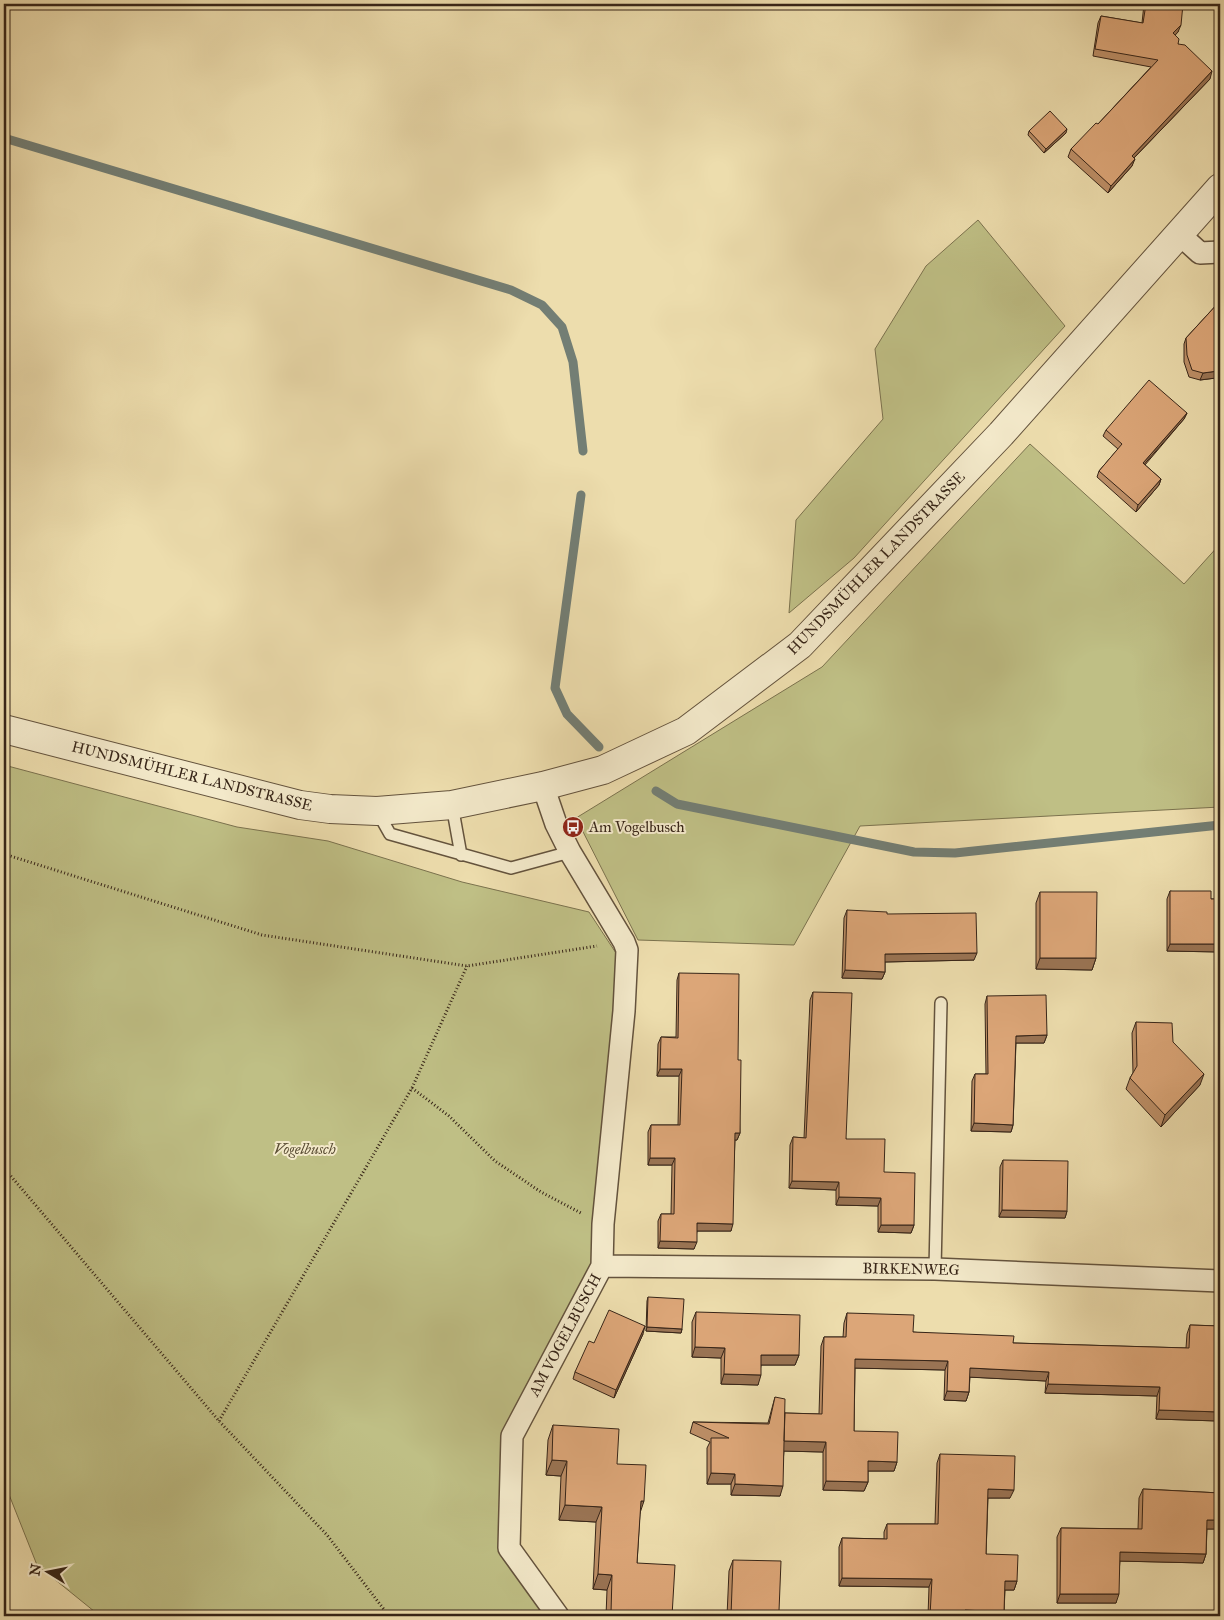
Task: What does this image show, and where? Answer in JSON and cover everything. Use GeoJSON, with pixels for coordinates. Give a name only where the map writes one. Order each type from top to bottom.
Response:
{"type":"FeatureCollection","features":[{"type":"Feature","properties":{"kind":"street","name":"HUNDSMÜHLER LANDSTRASSE"},"geometry":{"type":"LineString","coordinates":[[4,729],[300,805],[330,809],[377,811],[452,805],[543,786],[603,770],[686,732],[800,645],[1001,434],[1220,188]]}},
{"type":"Feature","properties":{"kind":"street"},"geometry":{"type":"LineString","coordinates":[[1179,234],[1200,253],[1220,252]]}},
{"type":"Feature","properties":{"kind":"street","name":"AM VOGELBUSCH"},"geometry":{"type":"LineString","coordinates":[[543,786],[556,824],[570,852],[627,950],[624,1011],[603,1224],[602,1266],[512,1436],[510,1548],[558,1616]]}},
{"type":"Feature","properties":{"kind":"street","name":"BIRKENWEG"},"geometry":{"type":"LineString","coordinates":[[602,1266],[934,1269],[1220,1281]]}},
{"type":"Feature","properties":{"kind":"lane"},"geometry":{"type":"LineString","coordinates":[[452,805],[462,855]]}},
{"type":"Feature","properties":{"kind":"lane"},"geometry":{"type":"LineString","coordinates":[[377,811],[390,834],[511,868],[570,852]]}},
{"type":"Feature","properties":{"kind":"lane"},"geometry":{"type":"LineString","coordinates":[[934,1269],[941,1003]]}},
{"type":"Feature","properties":{"kind":"path"},"geometry":{"type":"LineString","coordinates":[[4,854],[262,935],[467,966],[624,942]]}},
{"type":"Feature","properties":{"kind":"path"},"geometry":{"type":"LineString","coordinates":[[219,1421],[412,1088],[467,966]]}},
{"type":"Feature","properties":{"kind":"path"},"geometry":{"type":"LineString","coordinates":[[412,1088],[449,1116],[495,1161],[541,1192],[603,1224]]}},
{"type":"Feature","properties":{"kind":"path"},"geometry":{"type":"LineString","coordinates":[[4,1168],[219,1421],[327,1535],[389,1616]]}},
{"type":"Feature","properties":{"kind":"green space"},"geometry":{"type":"Polygon","coordinates":[[[978,220],[1065,326],[854,558],[789,613],[796,520],[883,419],[875,349],[926,266],[978,220]]]}},
{"type":"Feature","properties":{"kind":"green space"},"geometry":{"type":"Polygon","coordinates":[[[1030,444],[1184,584],[1220,544],[1220,807],[860,826],[794,945],[638,940],[576,818],[822,667],[1030,444]]]}},
{"type":"Feature","properties":{"kind":"green space","name":"Vogelbusch"},"geometry":{"type":"Polygon","coordinates":[[[4,765],[237,827],[328,841],[462,882],[589,912],[616,953],[601,1251],[505,1434],[500,1545],[546,1616],[100,1616],[37,1565],[4,1482],[4,765]]]}},
{"type":"Feature","properties":{"kind":"building"},"geometry":{"type":"Polygon","coordinates":[[[1146,4],[1183,4],[1181,25],[1173,33],[1179,39],[1178,44],[1185,45],[1212,71],[1132,156],[1135,159],[1111,186],[1071,149],[1096,123],[1098,124],[1158,60],[1095,49],[1101,16],[1143,23],[1146,4]]]}},
{"type":"Feature","properties":{"kind":"building"},"geometry":{"type":"Polygon","coordinates":[[[1050,111],[1067,129],[1046,149],[1029,131],[1050,111]]]}},
{"type":"Feature","properties":{"kind":"building"},"geometry":{"type":"Polygon","coordinates":[[[1220,301],[1220,373],[1218,371],[1203,373],[1192,370],[1187,355],[1186,338],[1220,301]]]}},
{"type":"Feature","properties":{"kind":"building"},"geometry":{"type":"Polygon","coordinates":[[[1149,380],[1187,413],[1143,463],[1161,479],[1138,505],[1099,471],[1122,444],[1106,430],[1149,380]]]}},
{"type":"Feature","properties":{"kind":"building"},"geometry":{"type":"Polygon","coordinates":[[[1170,891],[1211,891],[1211,899],[1220,899],[1220,944],[1170,944],[1170,891]]]}},
{"type":"Feature","properties":{"kind":"building"},"geometry":{"type":"Polygon","coordinates":[[[1040,892],[1097,892],[1096,958],[1040,958],[1040,892]]]}},
{"type":"Feature","properties":{"kind":"building"},"geometry":{"type":"Polygon","coordinates":[[[847,910],[887,912],[887,914],[976,913],[977,953],[885,954],[885,972],[845,970],[847,910]]]}},
{"type":"Feature","properties":{"kind":"building"},"geometry":{"type":"Polygon","coordinates":[[[679,973],[739,974],[738,1060],[741,1060],[740,1133],[735,1133],[733,1224],[697,1223],[697,1242],[660,1241],[661,1214],[674,1214],[675,1158],[650,1158],[651,1125],[680,1125],[682,1069],[660,1069],[661,1037],[678,1038],[679,973]]]}},
{"type":"Feature","properties":{"kind":"building"},"geometry":{"type":"Polygon","coordinates":[[[813,992],[852,993],[846,1139],[885,1139],[884,1172],[915,1173],[914,1225],[881,1225],[881,1198],[839,1197],[839,1182],[792,1181],[793,1137],[806,1138],[813,992]]]}},
{"type":"Feature","properties":{"kind":"building"},"geometry":{"type":"Polygon","coordinates":[[[1046,995],[1047,1035],[1016,1036],[1013,1125],[974,1123],[975,1074],[988,1074],[987,996],[1046,995]]]}},
{"type":"Feature","properties":{"kind":"building"},"geometry":{"type":"Polygon","coordinates":[[[1136,1022],[1172,1023],[1173,1042],[1204,1074],[1165,1115],[1130,1078],[1137,1066],[1136,1022]]]}},
{"type":"Feature","properties":{"kind":"building"},"geometry":{"type":"Polygon","coordinates":[[[1003,1160],[1068,1161],[1067,1211],[1002,1210],[1003,1160]]]}},
{"type":"Feature","properties":{"kind":"building"},"geometry":{"type":"Polygon","coordinates":[[[648,1297],[684,1299],[682,1329],[647,1327],[648,1297]]]}},
{"type":"Feature","properties":{"kind":"building"},"geometry":{"type":"Polygon","coordinates":[[[609,1310],[645,1326],[616,1390],[575,1372],[589,1341],[594,1343],[609,1310]]]}},
{"type":"Feature","properties":{"kind":"building"},"geometry":{"type":"Polygon","coordinates":[[[696,1312],[800,1315],[799,1355],[761,1355],[761,1375],[724,1374],[725,1348],[695,1347],[696,1312]]]}},
{"type":"Feature","properties":{"kind":"building"},"geometry":{"type":"Polygon","coordinates":[[[847,1313],[914,1315],[913,1332],[1014,1336],[1013,1343],[1189,1348],[1190,1325],[1220,1326],[1220,1412],[1159,1410],[1160,1387],[1048,1384],[1049,1372],[970,1368],[969,1392],[947,1391],[948,1361],[855,1359],[854,1431],[898,1432],[897,1462],[868,1461],[868,1482],[826,1481],[826,1442],[784,1441],[785,1413],[822,1414],[824,1337],[846,1337],[847,1313]]]}},
{"type":"Feature","properties":{"kind":"building"},"geometry":{"type":"Polygon","coordinates":[[[775,1397],[785,1399],[783,1486],[735,1484],[735,1474],[711,1473],[711,1438],[729,1438],[693,1422],[769,1424],[775,1397]]]}},
{"type":"Feature","properties":{"kind":"building"},"geometry":{"type":"Polygon","coordinates":[[[553,1425],[619,1429],[617,1464],[646,1465],[644,1501],[641,1501],[637,1563],[675,1565],[672,1616],[611,1613],[612,1575],[598,1574],[602,1507],[565,1505],[567,1461],[552,1460],[553,1425]]]}},
{"type":"Feature","properties":{"kind":"building"},"geometry":{"type":"Polygon","coordinates":[[[940,1454],[1015,1456],[1014,1490],[988,1489],[986,1554],[1018,1555],[1017,1581],[1005,1581],[1004,1612],[965,1610],[965,1616],[930,1616],[932,1579],[842,1578],[842,1538],[887,1539],[887,1524],[938,1524],[940,1454]]]}},
{"type":"Feature","properties":{"kind":"building"},"geometry":{"type":"Polygon","coordinates":[[[1143,1489],[1220,1493],[1220,1520],[1207,1520],[1206,1554],[1120,1552],[1119,1594],[1060,1594],[1061,1528],[1142,1529],[1143,1489]]]}},
{"type":"Feature","properties":{"kind":"building"},"geometry":{"type":"Polygon","coordinates":[[[733,1560],[781,1561],[779,1611],[790,1611],[789,1616],[731,1616],[733,1560]]]}},
{"type":"Feature","properties":{"kind":"waterway"},"geometry":{"type":"LineString","coordinates":[[4,138],[511,290],[542,305],[562,327],[573,362],[583,451]]}},
{"type":"Feature","properties":{"kind":"waterway"},"geometry":{"type":"LineString","coordinates":[[581,495],[555,688],[567,714],[599,747]]}},
{"type":"Feature","properties":{"kind":"waterway"},"geometry":{"type":"LineString","coordinates":[[656,791],[677,804],[914,852],[955,853],[1220,825]]}},
{"type":"Feature","properties":{"kind":"place","name":"Am Vogelbusch"},"geometry":{"type":"Point","coordinates":[573,827]}}]}
